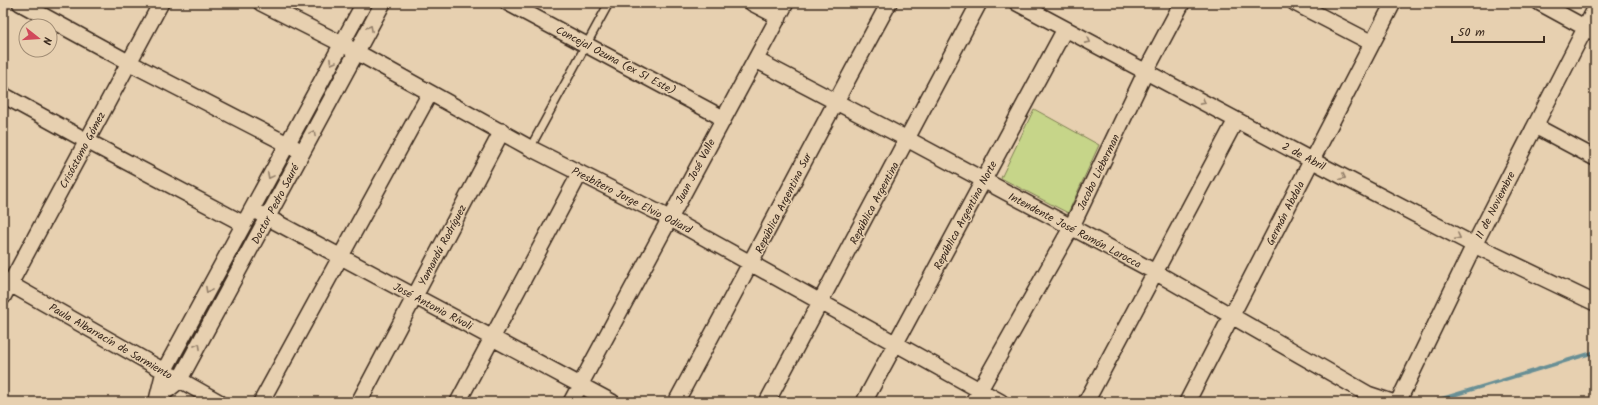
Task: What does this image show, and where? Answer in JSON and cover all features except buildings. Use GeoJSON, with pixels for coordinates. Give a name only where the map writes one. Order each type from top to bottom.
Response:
{"type":"FeatureCollection","features":[{"type":"Feature","properties":{"kind":"street"},"geometry":{"type":"LineString","coordinates":[[20,3],[128,62],[302,152]]}},
{"type":"Feature","properties":{"kind":"street","name":"Crisóstomo Gómez"},"geometry":{"type":"LineString","coordinates":[[5,287],[87,141],[128,62],[161,3]]}},
{"type":"Feature","properties":{"kind":"street","name":"Presbítero Jorge Elvio Odiard"},"geometry":{"type":"LineString","coordinates":[[262,3],[342,44],[502,131],[530,148],[669,218],[895,344],[976,396],[1001,402]]}},
{"type":"Feature","properties":{"kind":"street","name":"Doctor Pedro Sauré"},"geometry":{"type":"LineString","coordinates":[[157,400],[164,372],[364,3]]}},
{"type":"Feature","properties":{"kind":"street","name":"Doctor Pedro Sauré"},"geometry":{"type":"LineString","coordinates":[[157,400],[179,381],[383,3]]}},
{"type":"Feature","properties":{"kind":"street","name":"Concejal Ozuna (ex 51 Este)"},"geometry":{"type":"LineString","coordinates":[[508,3],[723,118]]}},
{"type":"Feature","properties":{"kind":"street"},"geometry":{"type":"LineString","coordinates":[[752,3],[779,17]]}},
{"type":"Feature","properties":{"kind":"street","name":"Juan José Valle"},"geometry":{"type":"LineString","coordinates":[[571,402],[786,3]]}},
{"type":"Feature","properties":{"kind":"street","name":"República Argentina Sur"},"geometry":{"type":"LineString","coordinates":[[676,402],[752,264],[835,102],[889,3]]}},
{"type":"Feature","properties":{"kind":"street","name":"República Argentina"},"geometry":{"type":"LineString","coordinates":[[767,402],[979,3]]}},
{"type":"Feature","properties":{"kind":"street","name":"2 de Abril"},"geometry":{"type":"LineString","coordinates":[[1017,3],[1474,245],[1595,303]]}},
{"type":"Feature","properties":{"kind":"street","name":"Jacobo Lieberman"},"geometry":{"type":"LineString","coordinates":[[976,396],[1071,228],[1146,71],[1182,3]]}},
{"type":"Feature","properties":{"kind":"street"},"geometry":{"type":"LineString","coordinates":[[1295,3],[1372,43]]}},
{"type":"Feature","properties":{"kind":"street","name":"Germán Abdala"},"geometry":{"type":"LineString","coordinates":[[1187,402],[1313,161],[1393,3]]}},
{"type":"Feature","properties":{"kind":"street"},"geometry":{"type":"LineString","coordinates":[[1540,3],[1590,30]]}},
{"type":"Feature","properties":{"kind":"street","name":"11 de Noviembre"},"geometry":{"type":"LineString","coordinates":[[1398,402],[1474,245],[1536,126],[1590,30],[1595,9]]}},
{"type":"Feature","properties":{"kind":"street","name":"República Argentina Norte"},"geometry":{"type":"LineString","coordinates":[[864,402],[1065,29]]}},
{"type":"Feature","properties":{"kind":"street","name":"Intendente José Ramón Larocca"},"geometry":{"type":"LineString","coordinates":[[756,60],[1155,272],[1368,394],[1392,402]]}},
{"type":"Feature","properties":{"kind":"street"},"geometry":{"type":"LineString","coordinates":[[261,402],[430,93]]}},
{"type":"Feature","properties":{"kind":"street"},"geometry":{"type":"LineString","coordinates":[[3,95],[244,224]]}},
{"type":"Feature","properties":{"kind":"street"},"geometry":{"type":"LineString","coordinates":[[1086,402],[1236,120]]}},
{"type":"Feature","properties":{"kind":"street"},"geometry":{"type":"LineString","coordinates":[[1536,126],[1595,158]]}},
{"type":"Feature","properties":{"kind":"street","name":"Yamandú Rodríguez"},"geometry":{"type":"LineString","coordinates":[[358,402],[502,131]]}},
{"type":"Feature","properties":{"kind":"street"},"geometry":{"type":"LineString","coordinates":[[458,402],[580,173]]}},
{"type":"Feature","properties":{"kind":"street","name":"José Antonio Rívoli"},"geometry":{"type":"LineString","coordinates":[[253,210],[612,402]]}},
{"type":"Feature","properties":{"kind":"street","name":"Paula Albarracín de Sarmiento"},"geometry":{"type":"LineString","coordinates":[[5,287],[219,402]]}},
{"type":"Feature","properties":{"kind":"lane"},"geometry":{"type":"LineString","coordinates":[[530,148],[609,3]]}},
{"type":"Feature","properties":{"kind":"green space"},"geometry":{"type":"Polygon","coordinates":[[[1034,109],[1099,145],[1068,213],[1001,178],[1034,109]]]}},
{"type":"Feature","properties":{"kind":"waterway"},"geometry":{"type":"LineString","coordinates":[[1431,402],[1595,352]]}}]}
